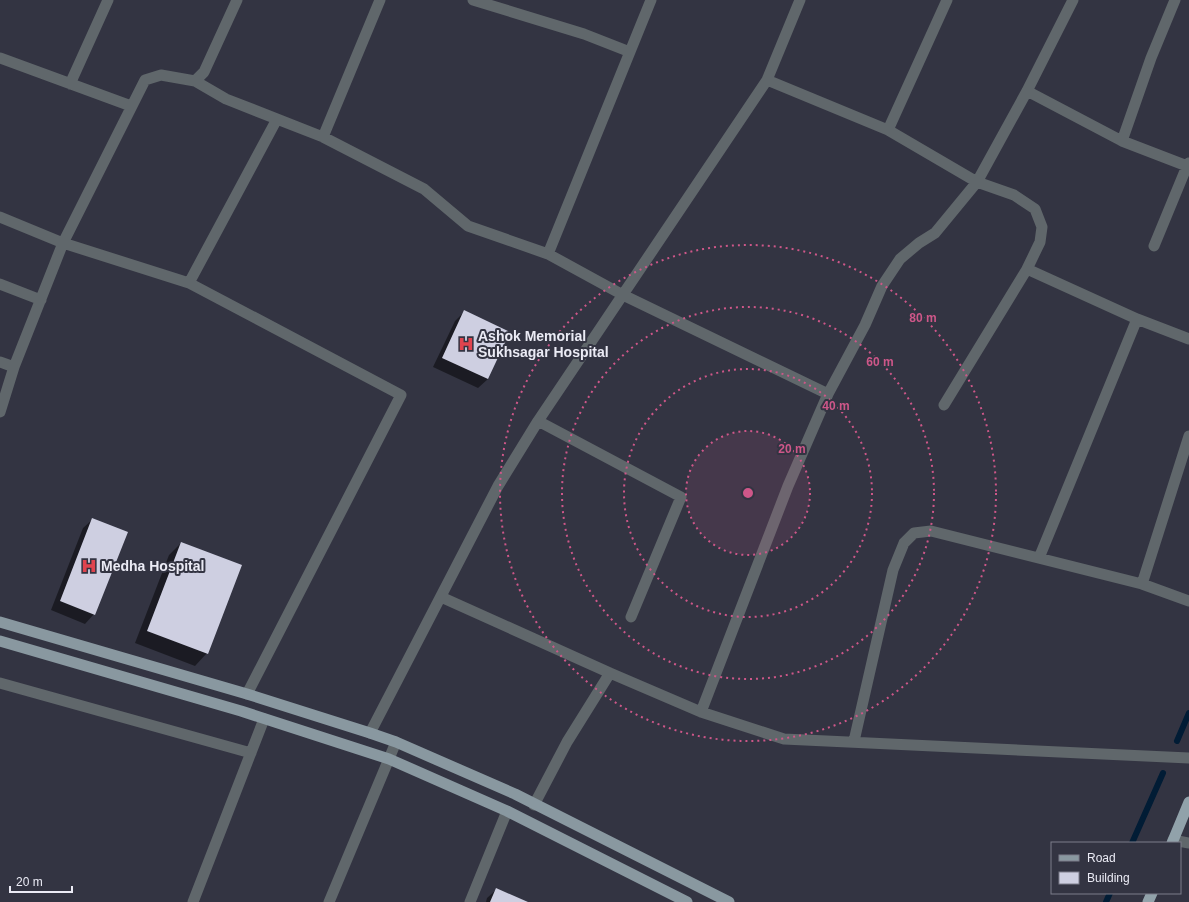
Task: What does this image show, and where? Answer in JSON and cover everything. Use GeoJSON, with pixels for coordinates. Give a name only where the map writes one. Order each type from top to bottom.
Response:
{"type":"FeatureCollection","features":[{"type":"Feature","properties":{"kind":"highway"},"geometry":{"type":"LineString","coordinates":[[1173,842],[1189,802]]}},
{"type":"Feature","properties":{"kind":"main road"},"geometry":{"type":"LineString","coordinates":[[0,622],[247,694],[396,742],[515,794],[534,805],[729,902]]}},
{"type":"Feature","properties":{"kind":"main road"},"geometry":{"type":"LineString","coordinates":[[0,641],[264,719],[389,759],[507,811],[679,900]]}},
{"type":"Feature","properties":{"kind":"main road"},"geometry":{"type":"LineString","coordinates":[[639,878],[648,862]]}},
{"type":"Feature","properties":{"kind":"street"},"geometry":{"type":"LineString","coordinates":[[70,84],[108,0]]}},
{"type":"Feature","properties":{"kind":"street"},"geometry":{"type":"LineString","coordinates":[[195,81],[204,72],[237,0]]}},
{"type":"Feature","properties":{"kind":"street"},"geometry":{"type":"LineString","coordinates":[[323,137],[380,0]]}},
{"type":"Feature","properties":{"kind":"street"},"geometry":{"type":"LineString","coordinates":[[473,0],[584,34],[630,52]]}},
{"type":"Feature","properties":{"kind":"street"},"geometry":{"type":"LineString","coordinates":[[548,254],[651,0]]}},
{"type":"Feature","properties":{"kind":"street"},"geometry":{"type":"LineString","coordinates":[[370,733],[498,486],[538,421],[767,80],[800,0]]}},
{"type":"Feature","properties":{"kind":"street"},"geometry":{"type":"LineString","coordinates":[[888,130],[947,0]]}},
{"type":"Feature","properties":{"kind":"street"},"geometry":{"type":"LineString","coordinates":[[701,712],[788,486],[828,394],[865,325],[882,286],[900,258],[918,243],[935,233],[976,182],[1028,91],[1073,0]]}},
{"type":"Feature","properties":{"kind":"street"},"geometry":{"type":"LineString","coordinates":[[1122,141],[1150,58],[1175,0]]}},
{"type":"Feature","properties":{"kind":"street"},"geometry":{"type":"LineString","coordinates":[[0,58],[132,106]]}},
{"type":"Feature","properties":{"kind":"street"},"geometry":{"type":"LineString","coordinates":[[0,412],[14,367],[63,243],[145,80],[161,75],[195,81],[226,100],[323,137],[424,189],[468,226],[548,254],[623,295],[828,394]]}},
{"type":"Feature","properties":{"kind":"street"},"geometry":{"type":"LineString","coordinates":[[767,80],[888,130],[976,182],[1014,195],[1035,209],[1042,227],[1040,242],[1027,269],[944,405]]}},
{"type":"Feature","properties":{"kind":"street"},"geometry":{"type":"LineString","coordinates":[[1028,91],[1122,141],[1188,164],[1154,246]]}},
{"type":"Feature","properties":{"kind":"street"},"geometry":{"type":"LineString","coordinates":[[189,283],[277,119]]}},
{"type":"Feature","properties":{"kind":"street"},"geometry":{"type":"LineString","coordinates":[[0,218],[63,243],[189,283],[401,395],[247,694]]}},
{"type":"Feature","properties":{"kind":"street"},"geometry":{"type":"LineString","coordinates":[[1027,269],[1137,319],[1189,339]]}},
{"type":"Feature","properties":{"kind":"street"},"geometry":{"type":"LineString","coordinates":[[0,284],[41,300]]}},
{"type":"Feature","properties":{"kind":"street"},"geometry":{"type":"LineString","coordinates":[[1039,558],[1137,319]]}},
{"type":"Feature","properties":{"kind":"street"},"geometry":{"type":"LineString","coordinates":[[0,362],[14,367]]}},
{"type":"Feature","properties":{"kind":"street"},"geometry":{"type":"LineString","coordinates":[[538,421],[681,497],[631,616]]}},
{"type":"Feature","properties":{"kind":"street"},"geometry":{"type":"LineString","coordinates":[[1142,584],[1189,436]]}},
{"type":"Feature","properties":{"kind":"street"},"geometry":{"type":"LineString","coordinates":[[854,741],[893,570],[904,543],[914,533],[931,531],[1142,584],[1189,601]]}},
{"type":"Feature","properties":{"kind":"street"},"geometry":{"type":"LineString","coordinates":[[441,597],[701,712],[784,739],[854,741],[1189,758]]}},
{"type":"Feature","properties":{"kind":"street"},"geometry":{"type":"LineString","coordinates":[[534,805],[567,742],[610,673]]}},
{"type":"Feature","properties":{"kind":"street"},"geometry":{"type":"LineString","coordinates":[[0,683],[251,753]]}},
{"type":"Feature","properties":{"kind":"street"},"geometry":{"type":"LineString","coordinates":[[194,902],[264,719]]}},
{"type":"Feature","properties":{"kind":"street"},"geometry":{"type":"LineString","coordinates":[[329,902],[396,742]]}},
{"type":"Feature","properties":{"kind":"street"},"geometry":{"type":"LineString","coordinates":[[470,902],[507,811]]}},
{"type":"Feature","properties":{"kind":"building"},"geometry":{"type":"Polygon","coordinates":[[[464,310],[510,332],[488,379],[442,358],[464,310]]]}},
{"type":"Feature","properties":{"kind":"building"},"geometry":{"type":"Polygon","coordinates":[[[92,518],[128,532],[95,615],[60,601],[92,518]]]}},
{"type":"Feature","properties":{"kind":"building"},"geometry":{"type":"Polygon","coordinates":[[[181,542],[242,565],[208,654],[147,631],[181,542]]]}},
{"type":"Feature","properties":{"kind":"building"},"geometry":{"type":"Polygon","coordinates":[[[496,888],[528,902],[490,902],[496,888]]]}},
{"type":"Feature","properties":{"kind":"waterway"},"geometry":{"type":"LineString","coordinates":[[1177,741],[1189,713]]}},
{"type":"Feature","properties":{"kind":"waterway"},"geometry":{"type":"LineString","coordinates":[[1132,842],[1163,773]]}},
{"type":"Feature","properties":{"kind":"waterway"},"geometry":{"type":"LineString","coordinates":[[1106,902],[1110,894]]}},
{"type":"Feature","properties":{"kind":"place","name":"Ashok Memorial Sukhsagar Hospital"},"geometry":{"type":"Point","coordinates":[466,344]}},
{"type":"Feature","properties":{"kind":"place","name":"Medha Hospital"},"geometry":{"type":"Point","coordinates":[89,566]}}]}
